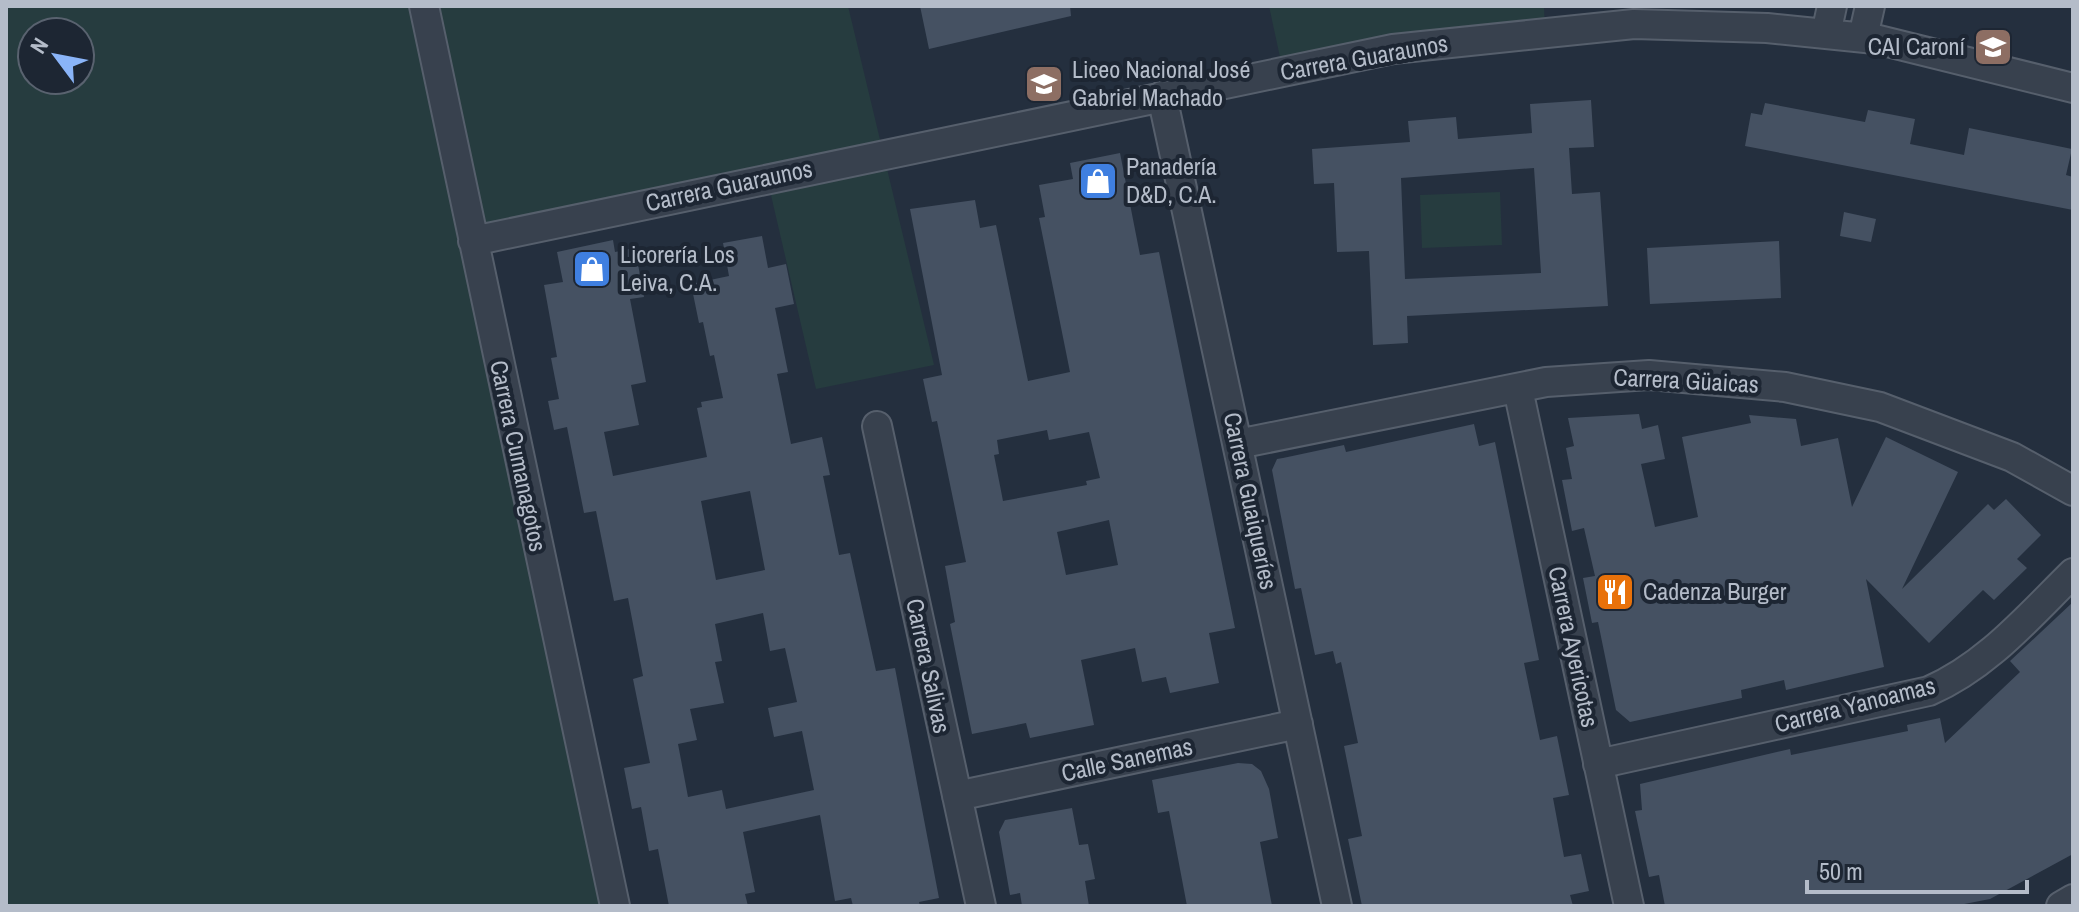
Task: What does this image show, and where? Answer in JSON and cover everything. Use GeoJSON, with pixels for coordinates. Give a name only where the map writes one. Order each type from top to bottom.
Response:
{"type":"FeatureCollection","features":[{"type":"Feature","properties":{"kind":"street","name":"Carrera Cumanagotos"},"geometry":{"type":"LineString","coordinates":[[424,6],[615,906]]}},
{"type":"Feature","properties":{"kind":"street"},"geometry":{"type":"LineString","coordinates":[[1826,34],[1832,6]]}},
{"type":"Feature","properties":{"kind":"street"},"geometry":{"type":"LineString","coordinates":[[1863,37],[1870,6]]}},
{"type":"Feature","properties":{"kind":"street","name":"Carrera Guaraunos"},"geometry":{"type":"LineString","coordinates":[[473,241],[1393,49],[1634,24],[1863,37],[1953,56],[2073,88]]}},
{"type":"Feature","properties":{"kind":"street","name":"Carrera Guaiqueríes"},"geometry":{"type":"LineString","coordinates":[[1162,96],[1337,906]]}},
{"type":"Feature","properties":{"kind":"street","name":"Carrera Güaicas"},"geometry":{"type":"LineString","coordinates":[[1238,444],[1579,377],[1649,375],[1785,387],[1835,396],[1956,434],[2012,457],[2073,491]]}},
{"type":"Feature","properties":{"kind":"street","name":"Carrera Ayericotas"},"geometry":{"type":"LineString","coordinates":[[1518,389],[1629,906]]}},
{"type":"Feature","properties":{"kind":"street","name":"Carrera Salivas"},"geometry":{"type":"LineString","coordinates":[[877,426],[981,906]]}},
{"type":"Feature","properties":{"kind":"street","name":"Carrera Yanoamas"},"geometry":{"type":"LineString","coordinates":[[1598,764],[1929,691],[1952,681],[1984,657],[2073,573]]}},
{"type":"Feature","properties":{"kind":"street","name":"Calle Sanemas"},"geometry":{"type":"LineString","coordinates":[[957,796],[1298,724]]}},
{"type":"Feature","properties":{"kind":"street"},"geometry":{"type":"LineString","coordinates":[[2061,906],[2073,899]]}},
{"type":"Feature","properties":{"kind":"green space"},"geometry":{"type":"Polygon","coordinates":[[[6,6],[848,6],[934,365],[816,389],[767,178],[473,241],[615,906],[6,906],[6,6]]]}},
{"type":"Feature","properties":{"kind":"green space"},"geometry":{"type":"Polygon","coordinates":[[[1269,6],[1544,6],[1545,33],[1283,71],[1269,6]]]}},
{"type":"Feature","properties":{"kind":"green space"},"geometry":{"type":"Polygon","coordinates":[[[1500,192],[1502,245],[1422,248],[1420,195],[1500,192]]]}},
{"type":"Feature","properties":{"kind":"building"},"geometry":{"type":"Polygon","coordinates":[[[920,6],[1070,6],[1071,16],[929,49],[920,6]]]}},
{"type":"Feature","properties":{"kind":"building"},"geometry":{"type":"Polygon","coordinates":[[[1591,100],[1594,147],[1569,148],[1572,194],[1600,192],[1608,306],[1407,316],[1408,343],[1373,345],[1369,251],[1337,252],[1334,183],[1314,184],[1312,149],[1410,142],[1408,121],[1456,117],[1458,139],[1532,133],[1530,104],[1591,100]],[[1534,168],[1401,178],[1405,279],[1541,273],[1534,168]]]}},
{"type":"Feature","properties":{"kind":"building"},"geometry":{"type":"Polygon","coordinates":[[[1765,103],[1865,122],[1868,110],[1915,119],[1910,144],[1964,155],[1969,128],[2072,149],[2066,175],[2073,177],[2073,210],[1745,146],[1751,113],[1762,115],[1765,103]]]}},
{"type":"Feature","properties":{"kind":"building"},"geometry":{"type":"Polygon","coordinates":[[[1120,153],[1140,255],[1159,252],[1235,628],[1209,633],[1219,683],[1170,693],[1166,677],[1142,682],[1135,648],[1081,660],[1094,725],[1030,738],[1026,723],[972,734],[950,624],[955,622],[945,566],[966,562],[937,421],[932,422],[923,379],[942,375],[910,209],[975,200],[980,228],[996,225],[1028,381],[1070,372],[1039,218],[1045,217],[1039,185],[1073,179],[1070,163],[1120,153]],[[1047,430],[997,440],[999,454],[994,455],[1003,501],[1087,485],[1086,481],[1100,478],[1089,432],[1049,440],[1047,430]],[[1109,520],[1057,532],[1066,575],[1118,565],[1109,520]]]}},
{"type":"Feature","properties":{"kind":"building"},"geometry":{"type":"Polygon","coordinates":[[[1844,212],[1876,219],[1871,242],[1840,236],[1844,212]]]}},
{"type":"Feature","properties":{"kind":"building"},"geometry":{"type":"Polygon","coordinates":[[[762,236],[768,268],[786,264],[794,304],[775,308],[788,372],[777,374],[791,444],[822,437],[830,475],[823,476],[839,555],[850,553],[876,671],[895,668],[939,898],[919,902],[920,906],[853,906],[851,898],[835,901],[820,815],[743,832],[755,892],[745,894],[748,906],[669,906],[658,849],[649,851],[641,807],[632,809],[624,768],[650,763],[633,679],[643,676],[628,598],[614,601],[596,511],[584,513],[567,427],[554,430],[548,401],[559,399],[551,358],[557,357],[544,285],[563,282],[557,252],[613,240],[615,252],[635,248],[644,297],[630,299],[646,382],[631,385],[639,425],[604,432],[613,476],[707,457],[697,408],[702,407],[701,402],[723,398],[714,355],[710,356],[703,322],[699,323],[691,284],[729,276],[723,243],[762,236]],[[750,491],[701,501],[716,580],[765,570],[750,491]],[[763,613],[715,624],[722,661],[715,662],[724,703],[690,709],[697,740],[678,744],[688,797],[722,790],[726,809],[814,790],[802,731],[774,737],[768,708],[797,702],[785,648],[770,651],[763,613]]]}},
{"type":"Feature","properties":{"kind":"building"},"geometry":{"type":"Polygon","coordinates":[[[1779,241],[1781,298],[1650,304],[1647,248],[1779,241]]]}},
{"type":"Feature","properties":{"kind":"building"},"geometry":{"type":"Polygon","coordinates":[[[1639,414],[1642,429],[1658,425],[1665,459],[1641,464],[1655,527],[1698,517],[1682,437],[1751,423],[1749,415],[1796,419],[1801,446],[1838,438],[1852,507],[1886,437],[1958,472],[1902,589],[1988,504],[1994,510],[2006,499],[2041,535],[2017,559],[2027,568],[1994,600],[1983,590],[1929,643],[1866,579],[1884,667],[1786,690],[1784,680],[1741,690],[1742,698],[1630,722],[1616,710],[1598,622],[1592,623],[1583,578],[1595,576],[1584,528],[1572,531],[1562,480],[1572,479],[1566,448],[1574,446],[1568,418],[1639,414]]]}},
{"type":"Feature","properties":{"kind":"building"},"geometry":{"type":"Polygon","coordinates":[[[1474,424],[1479,446],[1495,442],[1539,660],[1524,663],[1540,740],[1557,736],[1569,795],[1553,798],[1564,857],[1581,854],[1589,891],[1570,895],[1573,906],[1362,906],[1348,839],[1362,836],[1344,746],[1358,743],[1341,662],[1336,664],[1333,651],[1315,655],[1301,588],[1295,589],[1272,470],[1277,459],[1344,445],[1346,452],[1474,424]]]}},
{"type":"Feature","properties":{"kind":"building"},"geometry":{"type":"Polygon","coordinates":[[[2073,602],[2073,854],[1990,899],[1954,906],[1665,906],[1659,875],[1649,877],[1635,811],[1642,810],[1640,784],[1790,749],[1791,755],[1908,731],[1907,725],[1940,718],[1945,743],[2020,672],[2010,661],[2073,602]]]}},
{"type":"Feature","properties":{"kind":"building"},"geometry":{"type":"Polygon","coordinates":[[[1238,763],[1252,764],[1261,771],[1269,789],[1278,838],[1260,842],[1272,906],[1187,906],[1169,811],[1158,813],[1152,780],[1238,763]]]}},
{"type":"Feature","properties":{"kind":"building"},"geometry":{"type":"Polygon","coordinates":[[[1072,808],[1079,845],[1088,844],[1095,879],[1085,881],[1089,906],[1022,906],[1020,893],[1010,895],[999,832],[1005,820],[1072,808]]]}},
{"type":"Feature","properties":{"kind":"place","name":"CAI Caroní"},"geometry":{"type":"Point","coordinates":[1993,47]}},
{"type":"Feature","properties":{"kind":"place","name":"Liceo Nacional José Gabriel Machado"},"geometry":{"type":"Point","coordinates":[1044,84]}},
{"type":"Feature","properties":{"kind":"place","name":"Panadería D&D, C.A."},"geometry":{"type":"Point","coordinates":[1098,181]}},
{"type":"Feature","properties":{"kind":"place","name":"Licorería Los Leiva, C.A."},"geometry":{"type":"Point","coordinates":[592,269]}},
{"type":"Feature","properties":{"kind":"place","name":"Cadenza Burger"},"geometry":{"type":"Point","coordinates":[1615,592]}}]}
